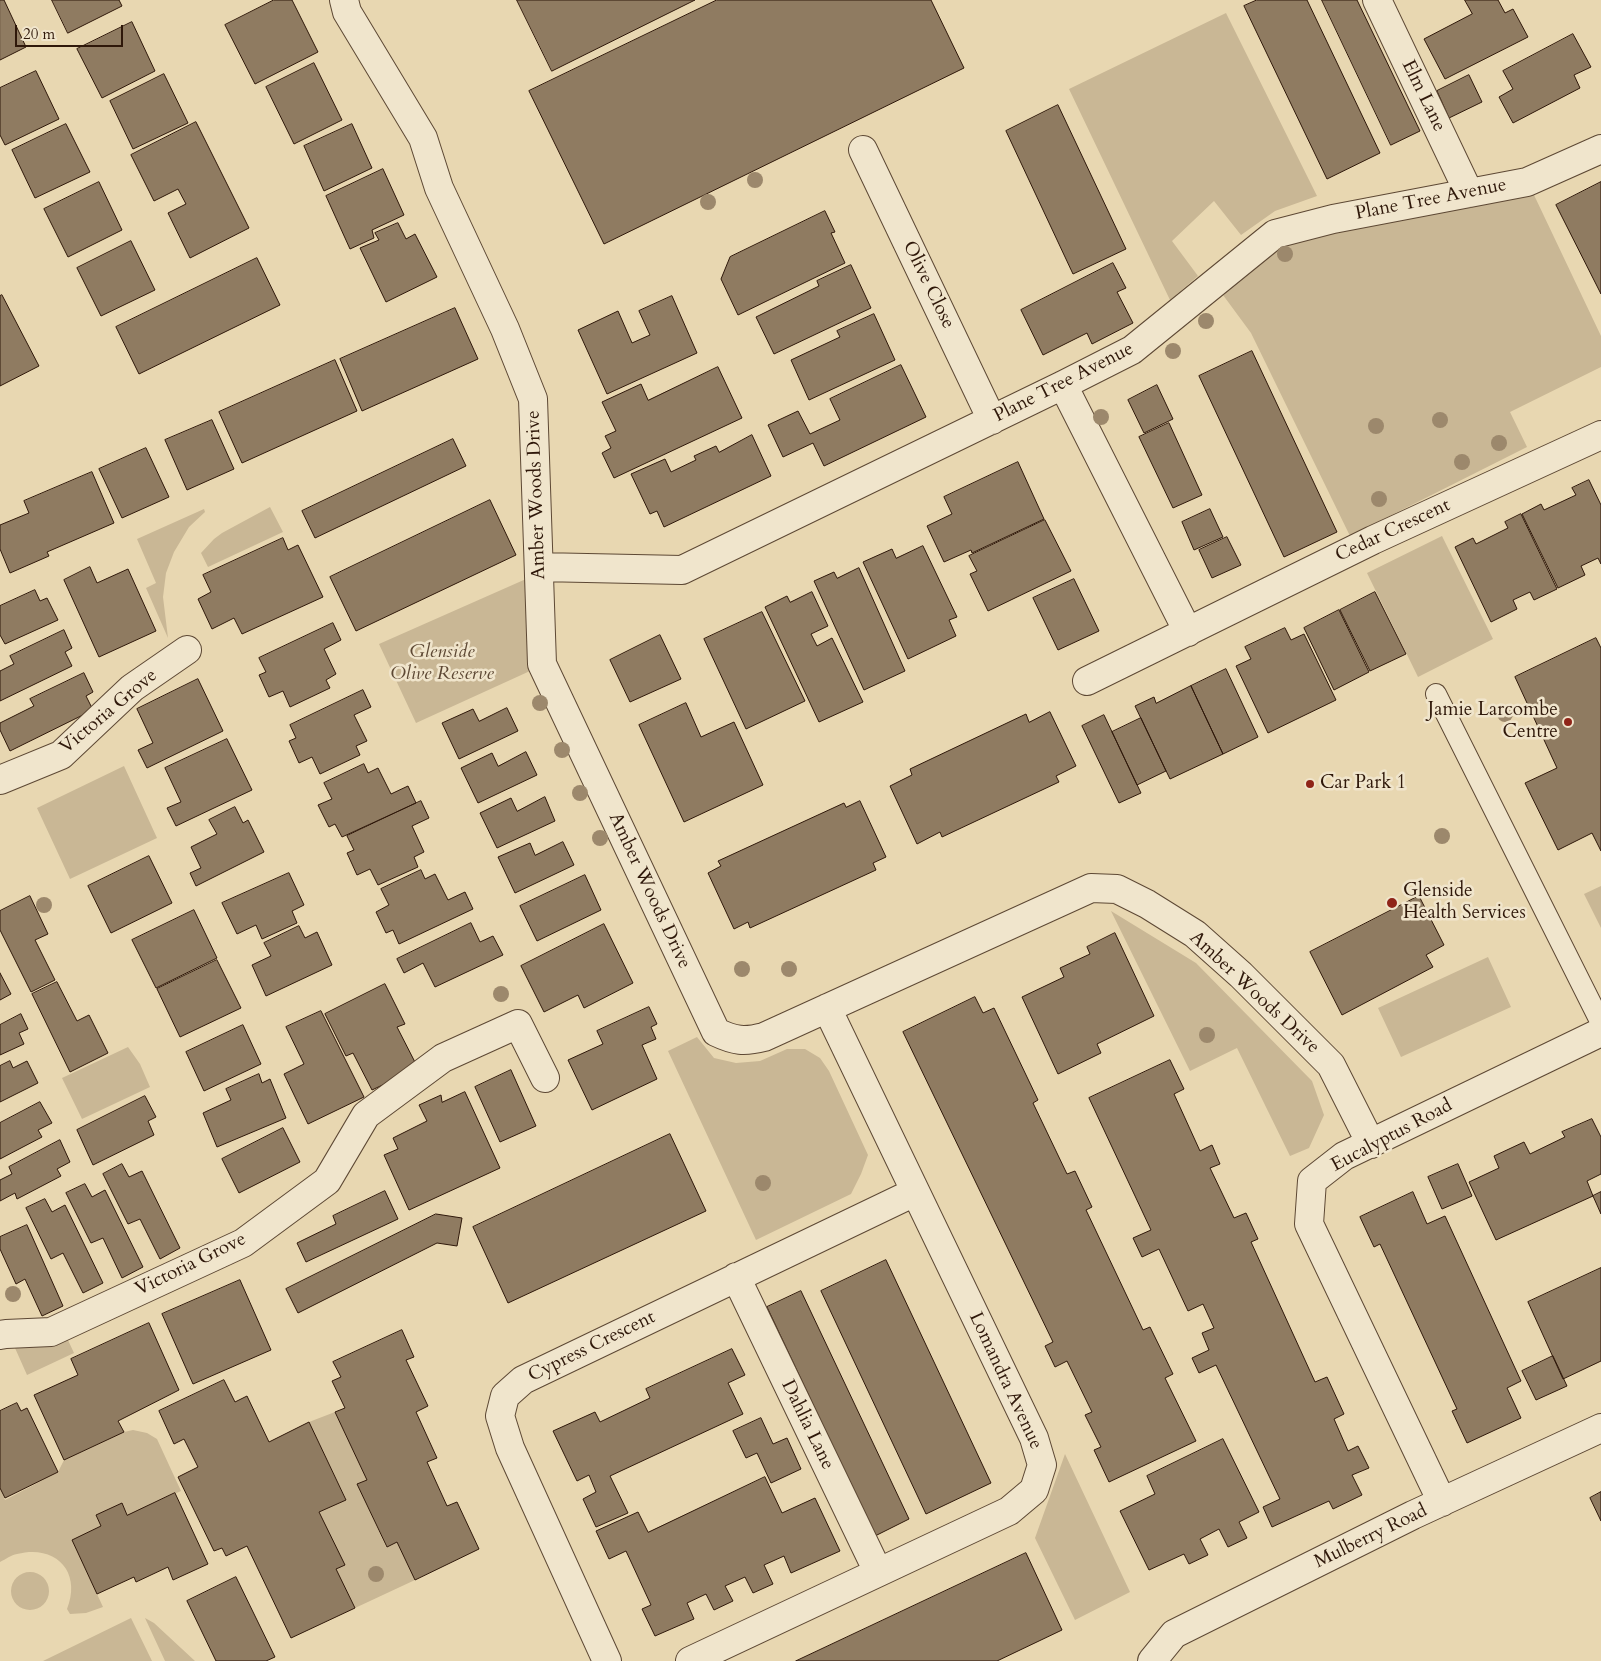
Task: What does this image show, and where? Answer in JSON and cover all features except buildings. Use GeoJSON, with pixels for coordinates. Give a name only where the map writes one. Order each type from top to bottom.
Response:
{"type":"FeatureCollection","features":[{"type":"Feature","properties":{"kind":"street","name":"Amber Woods Drive"},"geometry":{"type":"LineString","coordinates":[[344,0],[347,12],[423,138],[439,188],[505,329],[533,398],[542,664],[716,1032],[733,1040],[750,1041],[764,1037],[1091,888],[1117,889],[1147,904],[1195,934],[1255,989],[1331,1066],[1371,1144]]}},
{"type":"Feature","properties":{"kind":"street","name":"Elm Lane"},"geometry":{"type":"LineString","coordinates":[[1377,0],[1469,193]]}},
{"type":"Feature","properties":{"kind":"street","name":"Olive Close"},"geometry":{"type":"LineString","coordinates":[[863,150],[992,420]]}},
{"type":"Feature","properties":{"kind":"street","name":"Plane Tree Avenue"},"geometry":{"type":"LineString","coordinates":[[539,566],[682,570],[1064,385],[1132,350],[1275,234],[1333,219],[1527,182],[1601,150]]}},
{"type":"Feature","properties":{"kind":"street"},"geometry":{"type":"LineString","coordinates":[[1064,385],[1188,632]]}},
{"type":"Feature","properties":{"kind":"street","name":"Cedar Crescent"},"geometry":{"type":"LineString","coordinates":[[1087,682],[1373,540],[1601,435]]}},
{"type":"Feature","properties":{"kind":"street","name":"Victoria Grove"},"geometry":{"type":"LineString","coordinates":[[0,780],[61,755],[132,688],[186,650]]}},
{"type":"Feature","properties":{"kind":"street","name":"Lomandra Avenue"},"geometry":{"type":"LineString","coordinates":[[690,1661],[1009,1511],[1034,1490],[1042,1465],[1034,1438],[827,1008]]}},
{"type":"Feature","properties":{"kind":"street","name":"Victoria Grove"},"geometry":{"type":"LineString","coordinates":[[0,1335],[51,1332],[243,1243],[327,1181],[366,1115],[444,1058],[518,1024],[545,1078]]}},
{"type":"Feature","properties":{"kind":"street","name":"Eucalyptus Road"},"geometry":{"type":"LineString","coordinates":[[1442,1502],[1309,1224],[1312,1181],[1344,1156],[1601,1032]]}},
{"type":"Feature","properties":{"kind":"street","name":"Cypress Crescent"},"geometry":{"type":"LineString","coordinates":[[607,1661],[510,1448],[500,1416],[505,1396],[522,1380],[915,1192]]}},
{"type":"Feature","properties":{"kind":"street","name":"Dahlia Lane"},"geometry":{"type":"LineString","coordinates":[[736,1277],[878,1572]]}},
{"type":"Feature","properties":{"kind":"street","name":"Mulberry Road"},"geometry":{"type":"LineString","coordinates":[[1152,1661],[1174,1634],[1442,1502],[1601,1428]]}},
{"type":"Feature","properties":{"kind":"lane"},"geometry":{"type":"LineString","coordinates":[[1436,694],[1601,1023]]}},
{"type":"Feature","properties":{"kind":"green space"},"geometry":{"type":"Polygon","coordinates":[[[1226,13],[1317,196],[1275,211],[1241,235],[1214,201],[1172,241],[1198,276],[1170,300],[1069,89],[1226,13]]]}},
{"type":"Feature","properties":{"kind":"green space"},"geometry":{"type":"Polygon","coordinates":[[[1534,195],[1601,336],[1601,367],[1510,412],[1527,447],[1350,536],[1251,333],[1223,295],[1283,243],[1534,195]]]}},
{"type":"Feature","properties":{"kind":"green space"},"geometry":{"type":"Polygon","coordinates":[[[270,507],[283,532],[208,567],[201,553],[214,539],[270,507]]]}},
{"type":"Feature","properties":{"kind":"green space"},"geometry":{"type":"Polygon","coordinates":[[[204,509],[205,512],[189,527],[174,552],[166,573],[163,597],[168,638],[146,588],[156,583],[137,539],[204,509]]]}},
{"type":"Feature","properties":{"kind":"green space"},"geometry":{"type":"Polygon","coordinates":[[[1442,536],[1493,639],[1418,677],[1367,573],[1442,536]]]}},
{"type":"Feature","properties":{"kind":"green space","name":"Glenside Olive Reserve"},"geometry":{"type":"Polygon","coordinates":[[[526,579],[530,671],[416,723],[379,644],[526,579]]]}},
{"type":"Feature","properties":{"kind":"green space"},"geometry":{"type":"Polygon","coordinates":[[[124,766],[157,838],[70,879],[37,808],[124,766]]]}},
{"type":"Feature","properties":{"kind":"green space"},"geometry":{"type":"Polygon","coordinates":[[[1601,886],[1601,928],[1584,894],[1601,886]]]}},
{"type":"Feature","properties":{"kind":"green space"},"geometry":{"type":"Polygon","coordinates":[[[1111,911],[1196,963],[1312,1081],[1324,1115],[1309,1148],[1290,1156],[1237,1048],[1190,1071],[1111,911]]]}},
{"type":"Feature","properties":{"kind":"green space"},"geometry":{"type":"Polygon","coordinates":[[[1488,957],[1511,1007],[1401,1057],[1378,1008],[1488,957]]]}},
{"type":"Feature","properties":{"kind":"green space"},"geometry":{"type":"Polygon","coordinates":[[[697,1037],[714,1058],[736,1063],[760,1061],[787,1049],[805,1049],[820,1058],[829,1071],[868,1155],[851,1194],[756,1240],[668,1051],[697,1037]]]}},
{"type":"Feature","properties":{"kind":"green space"},"geometry":{"type":"Polygon","coordinates":[[[128,1047],[140,1064],[150,1087],[82,1119],[62,1078],[128,1047]]]}},
{"type":"Feature","properties":{"kind":"green space"},"geometry":{"type":"Polygon","coordinates":[[[67,1338],[74,1353],[27,1375],[15,1348],[45,1346],[67,1338]]]}},
{"type":"Feature","properties":{"kind":"green space"},"geometry":{"type":"Polygon","coordinates":[[[335,1412],[367,1480],[358,1485],[386,1547],[397,1542],[415,1580],[355,1608],[336,1569],[344,1565],[319,1512],[346,1499],[309,1422],[335,1412]]]}},
{"type":"Feature","properties":{"kind":"green space"},"geometry":{"type":"Polygon","coordinates":[[[133,1430],[147,1433],[157,1439],[181,1491],[127,1515],[122,1504],[96,1515],[101,1526],[72,1540],[103,1607],[86,1613],[70,1614],[67,1609],[71,1596],[71,1583],[68,1573],[54,1557],[43,1553],[31,1552],[11,1556],[0,1562],[0,1488],[5,1500],[58,1472],[64,1460],[124,1432],[133,1430]]]}},
{"type":"Feature","properties":{"kind":"green space"},"geometry":{"type":"Polygon","coordinates":[[[1065,1454],[1130,1592],[1075,1620],[1035,1538],[1065,1454]]]}},
{"type":"Feature","properties":{"kind":"green space"},"geometry":{"type":"Polygon","coordinates":[[[30,1572],[37,1573],[43,1578],[48,1584],[48,1598],[43,1604],[37,1609],[30,1610],[23,1609],[17,1604],[12,1598],[11,1591],[12,1584],[17,1578],[23,1573],[30,1572]]]}},
{"type":"Feature","properties":{"kind":"green space"},"geometry":{"type":"Polygon","coordinates":[[[131,1618],[152,1661],[43,1661],[131,1618]]]}},
{"type":"Feature","properties":{"kind":"green space"},"geometry":{"type":"Polygon","coordinates":[[[145,1618],[154,1623],[195,1661],[165,1661],[145,1618]]]}},
{"type":"Feature","properties":{"kind":"place","name":"Jamie Larcombe Centre"},"geometry":{"type":"Point","coordinates":[1568,722]}},
{"type":"Feature","properties":{"kind":"place","name":"Car Park 1"},"geometry":{"type":"Point","coordinates":[1310,784]}},
{"type":"Feature","properties":{"kind":"place","name":"Glenside Health Services"},"geometry":{"type":"Point","coordinates":[1392,903]}}]}
